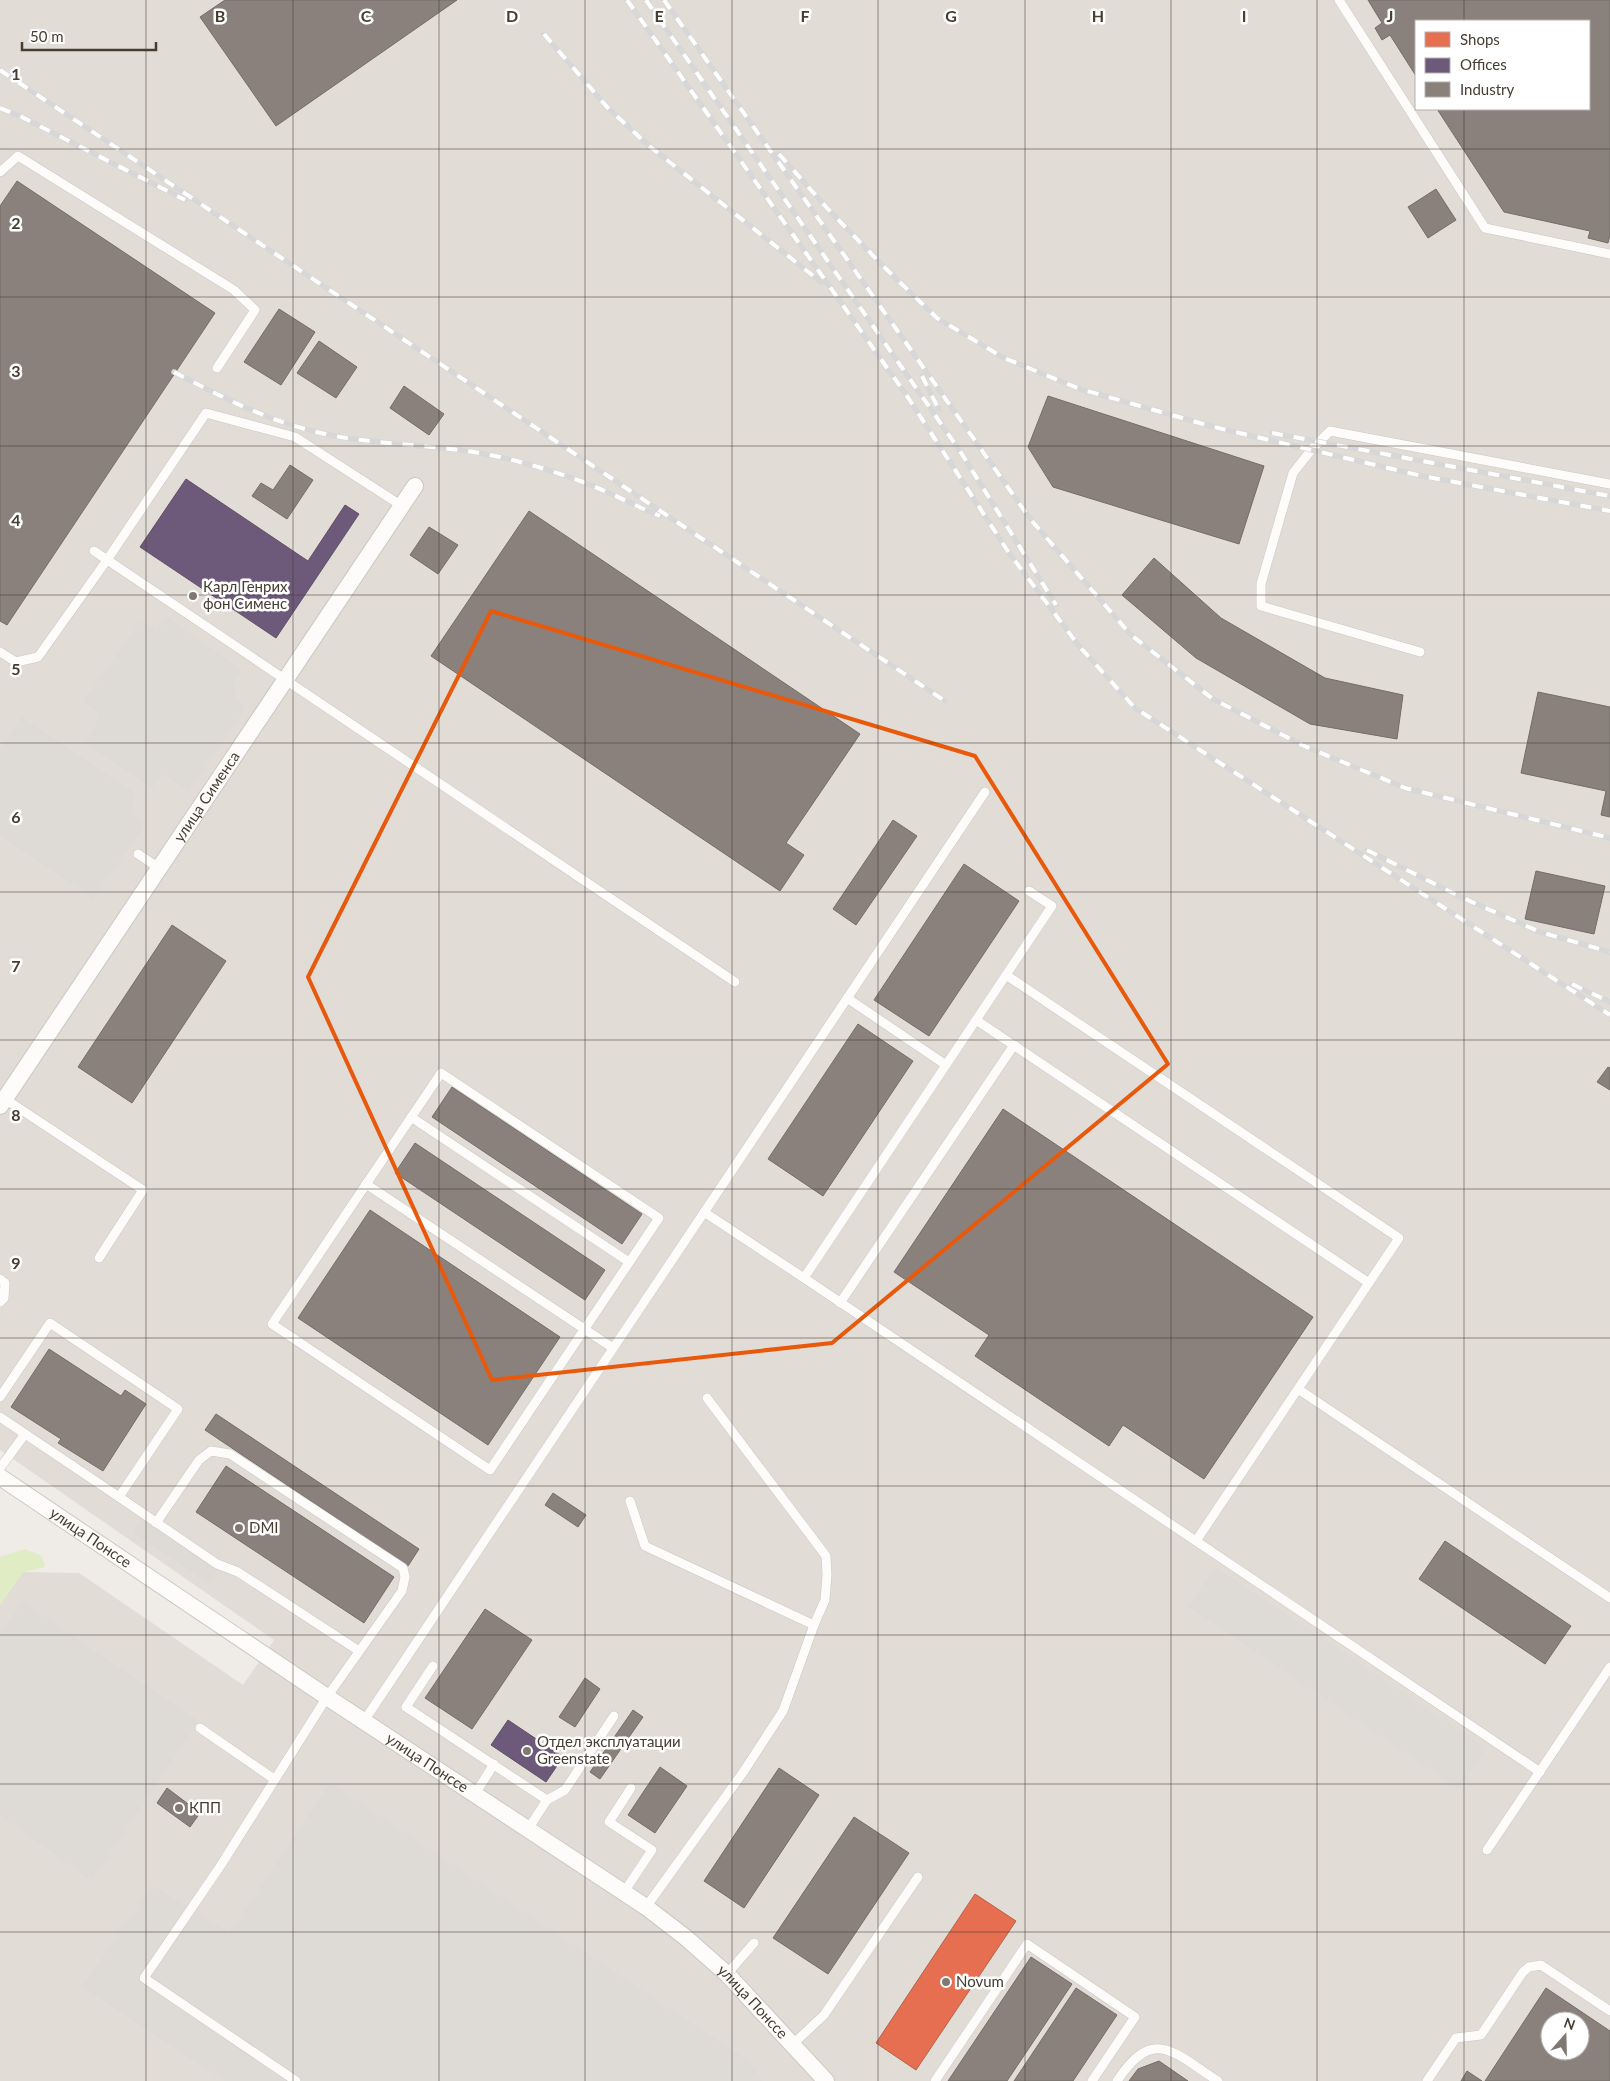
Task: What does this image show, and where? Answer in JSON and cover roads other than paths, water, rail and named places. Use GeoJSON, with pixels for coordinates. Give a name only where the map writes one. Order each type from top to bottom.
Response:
{"type":"FeatureCollection","features":[{"type":"Feature","properties":{"kind":"street","name":"улица Сименса"},"geometry":{"type":"LineString","coordinates":[[3,1102],[415,486]]}},
{"type":"Feature","properties":{"kind":"street","name":"улица Понссе"},"geometry":{"type":"LineString","coordinates":[[0,1477],[327,1697],[646,1907],[727,1974],[826,2081]]}},
{"type":"Feature","properties":{"kind":"lane"},"geometry":{"type":"LineString","coordinates":[[1340,0],[1485,228],[1610,254]]}},
{"type":"Feature","properties":{"kind":"lane"},"geometry":{"type":"LineString","coordinates":[[0,172],[18,156],[234,290],[255,310],[217,368]]}},
{"type":"Feature","properties":{"kind":"lane"},"geometry":{"type":"LineString","coordinates":[[0,652],[16,662],[38,657],[107,560],[206,413],[295,437],[402,506]]}},
{"type":"Feature","properties":{"kind":"lane"},"geometry":{"type":"LineString","coordinates":[[1420,652],[1261,606],[1261,584],[1293,473],[1324,437],[1330,432],[1610,484]]}},
{"type":"Feature","properties":{"kind":"lane"},"geometry":{"type":"LineString","coordinates":[[94,551],[736,982]]}},
{"type":"Feature","properties":{"kind":"lane"},"geometry":{"type":"LineString","coordinates":[[364,1721],[985,792]]}},
{"type":"Feature","properties":{"kind":"lane"},"geometry":{"type":"LineString","coordinates":[[138,854],[159,868]]}},
{"type":"Feature","properties":{"kind":"lane"},"geometry":{"type":"LineString","coordinates":[[804,1278],[1052,906],[1029,891]]}},
{"type":"Feature","properties":{"kind":"lane"},"geometry":{"type":"LineString","coordinates":[[1006,975],[1399,1238],[1196,1541]]}},
{"type":"Feature","properties":{"kind":"lane"},"geometry":{"type":"LineString","coordinates":[[847,998],[946,1065]]}},
{"type":"Feature","properties":{"kind":"lane"},"geometry":{"type":"LineString","coordinates":[[976,1020],[1369,1283]]}},
{"type":"Feature","properties":{"kind":"lane"},"geometry":{"type":"LineString","coordinates":[[840,1303],[1014,1045]]}},
{"type":"Feature","properties":{"kind":"lane"},"geometry":{"type":"LineString","coordinates":[[441,1072],[659,1218],[490,1470],[272,1324],[366,1184],[441,1072]]}},
{"type":"Feature","properties":{"kind":"lane"},"geometry":{"type":"LineString","coordinates":[[3,1102],[143,1190],[99,1258]]}},
{"type":"Feature","properties":{"kind":"lane"},"geometry":{"type":"LineString","coordinates":[[411,1117],[629,1262]]}},
{"type":"Feature","properties":{"kind":"lane"},"geometry":{"type":"LineString","coordinates":[[366,1184],[613,1348]]}},
{"type":"Feature","properties":{"kind":"lane"},"geometry":{"type":"LineString","coordinates":[[704,1212],[1540,1772]]}},
{"type":"Feature","properties":{"kind":"lane"},"geometry":{"type":"LineString","coordinates":[[0,1279],[5,1283],[4,1298],[0,1302]]}},
{"type":"Feature","properties":{"kind":"lane"},"geometry":{"type":"LineString","coordinates":[[0,1397],[50,1323],[178,1409],[119,1497]]}},
{"type":"Feature","properties":{"kind":"lane"},"geometry":{"type":"LineString","coordinates":[[1298,1389],[1610,1598]]}},
{"type":"Feature","properties":{"kind":"lane"},"geometry":{"type":"LineString","coordinates":[[646,1907],[744,1771],[784,1711],[814,1625],[825,1600],[826,1556],[707,1398]]}},
{"type":"Feature","properties":{"kind":"lane"},"geometry":{"type":"LineString","coordinates":[[0,1417],[217,1564],[238,1572],[359,1652]]}},
{"type":"Feature","properties":{"kind":"lane"},"geometry":{"type":"LineString","coordinates":[[0,1468],[25,1434]]}},
{"type":"Feature","properties":{"kind":"lane"},"geometry":{"type":"LineString","coordinates":[[156,1523],[199,1460],[211,1451],[230,1454],[403,1568],[405,1578],[402,1591],[327,1697],[221,1864],[144,1978],[296,2081]]}},
{"type":"Feature","properties":{"kind":"lane"},"geometry":{"type":"LineString","coordinates":[[630,1500],[645,1546],[814,1625]]}},
{"type":"Feature","properties":{"kind":"lane"},"geometry":{"type":"LineString","coordinates":[[433,1666],[406,1707],[548,1800]]}},
{"type":"Feature","properties":{"kind":"lane"},"geometry":{"type":"LineString","coordinates":[[1487,1850],[1610,1667]]}},
{"type":"Feature","properties":{"kind":"lane"},"geometry":{"type":"LineString","coordinates":[[528,1829],[548,1800],[565,1790],[614,1716]]}},
{"type":"Feature","properties":{"kind":"lane"},"geometry":{"type":"LineString","coordinates":[[200,1728],[274,1779]]}},
{"type":"Feature","properties":{"kind":"lane"},"geometry":{"type":"LineString","coordinates":[[475,1794],[494,1764]]}},
{"type":"Feature","properties":{"kind":"lane"},"geometry":{"type":"LineString","coordinates":[[624,1892],[652,1850],[609,1822],[631,1788]]}},
{"type":"Feature","properties":{"kind":"lane"},"geometry":{"type":"LineString","coordinates":[[793,2044],[824,2015],[918,1877]]}},
{"type":"Feature","properties":{"kind":"lane"},"geometry":{"type":"LineString","coordinates":[[727,1974],[754,1943]]}},
{"type":"Feature","properties":{"kind":"lane"},"geometry":{"type":"LineString","coordinates":[[935,2081],[1027,1944],[1135,2017],[1092,2081]]}},
{"type":"Feature","properties":{"kind":"lane"},"geometry":{"type":"LineString","coordinates":[[1428,2081],[1456,2038],[1481,2035],[1522,1972],[1529,1967],[1541,1965],[1610,2011]]}},
{"type":"Feature","properties":{"kind":"lane"},"geometry":{"type":"LineString","coordinates":[[1117,2081],[1126,2066],[1138,2054],[1157,2048],[1169,2050],[1218,2081]]}},
{"type":"Feature","properties":{"kind":"railway"},"geometry":{"type":"LineString","coordinates":[[627,0],[907,396],[1009,553],[1079,646],[1135,708],[1610,1015]]}},
{"type":"Feature","properties":{"kind":"railway"},"geometry":{"type":"LineString","coordinates":[[646,0],[960,451],[1056,605]]}},
{"type":"Feature","properties":{"kind":"railway"},"geometry":{"type":"LineString","coordinates":[[664,0],[1031,520],[1131,635],[1213,699],[1302,745],[1405,788],[1610,838]]}},
{"type":"Feature","properties":{"kind":"railway"},"geometry":{"type":"LineString","coordinates":[[544,34],[607,107],[648,145],[821,282]]}},
{"type":"Feature","properties":{"kind":"railway"},"geometry":{"type":"LineString","coordinates":[[0,70],[945,701]]}},
{"type":"Feature","properties":{"kind":"railway"},"geometry":{"type":"LineString","coordinates":[[0,108],[20,116],[185,200]]}},
{"type":"Feature","properties":{"kind":"railway"},"geometry":{"type":"LineString","coordinates":[[779,154],[827,208],[937,318],[1004,358],[1080,389],[1214,427],[1422,476],[1610,511]]}},
{"type":"Feature","properties":{"kind":"railway"},"geometry":{"type":"LineString","coordinates":[[174,372],[233,402],[292,425],[335,436],[462,450],[514,460],[590,485],[660,516]]}},
{"type":"Feature","properties":{"kind":"railway"},"geometry":{"type":"LineString","coordinates":[[922,376],[939,410]]}},
{"type":"Feature","properties":{"kind":"railway"},"geometry":{"type":"LineString","coordinates":[[1272,433],[1610,496]]}},
{"type":"Feature","properties":{"kind":"railway"},"geometry":{"type":"LineString","coordinates":[[1367,850],[1463,898],[1540,932],[1610,952]]}},
{"type":"Feature","properties":{"kind":"railway"},"geometry":{"type":"LineString","coordinates":[[1572,984],[1610,1002]]}},
{"type":"Feature","properties":{"kind":"place","name":"Карл Генрих фон Сименс"},"geometry":{"type":"Point","coordinates":[193,596]}},
{"type":"Feature","properties":{"kind":"place","name":"DMI"},"geometry":{"type":"Point","coordinates":[239,1528]}},
{"type":"Feature","properties":{"kind":"place","name":"Отдел эксплуатации Greenstate"},"geometry":{"type":"Point","coordinates":[527,1751]}},
{"type":"Feature","properties":{"kind":"place","name":"КПП"},"geometry":{"type":"Point","coordinates":[179,1808]}},
{"type":"Feature","properties":{"kind":"place","name":"Novum"},"geometry":{"type":"Point","coordinates":[946,1982]}}]}
